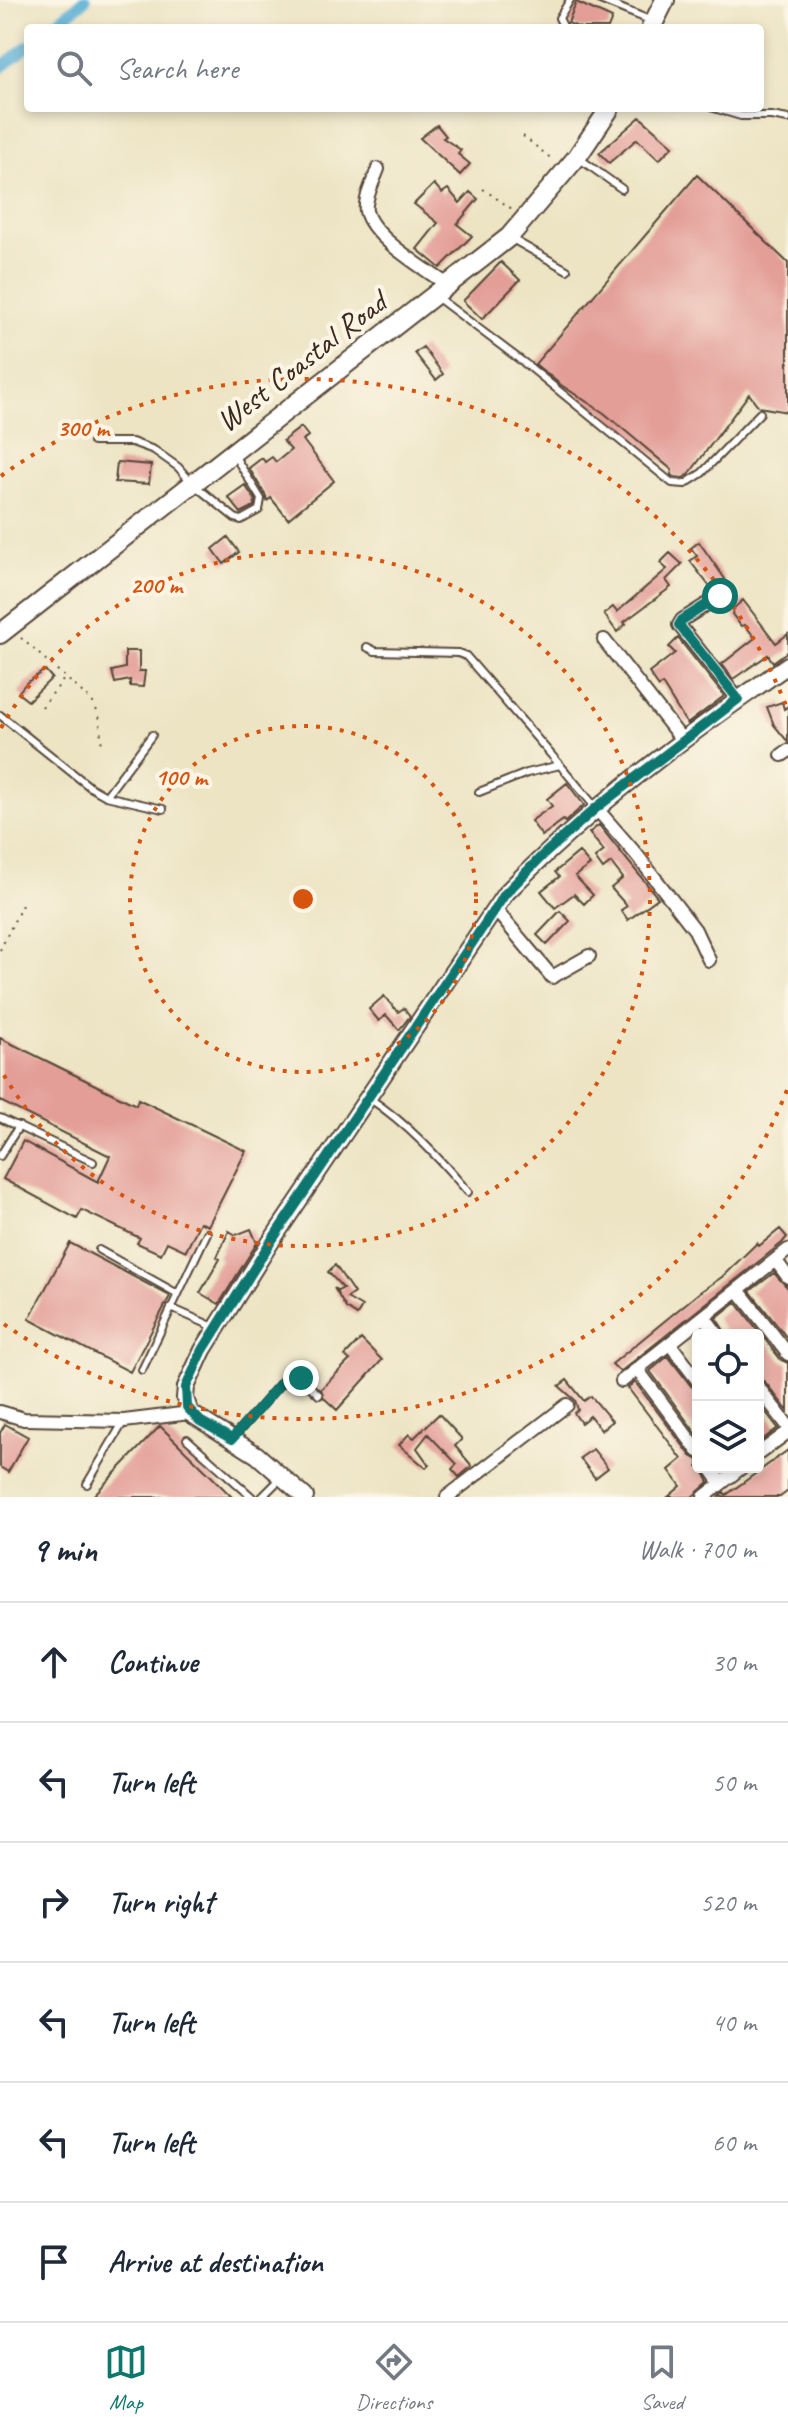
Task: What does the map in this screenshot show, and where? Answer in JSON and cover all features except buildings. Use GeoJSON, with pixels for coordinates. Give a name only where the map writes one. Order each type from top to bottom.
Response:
{"type":"FeatureCollection","features":[{"type":"Feature","properties":{"kind":"main road"},"geometry":{"type":"LineString","coordinates":[[653,24],[665,0]]}},
{"type":"Feature","properties":{"kind":"main road","name":"West Coastal Road"},"geometry":{"type":"LineString","coordinates":[[4,630],[509,237],[572,163],[607,112]]}},
{"type":"Feature","properties":{"kind":"street"},"geometry":{"type":"LineString","coordinates":[[378,169],[365,207],[367,214],[391,244],[442,291]]}},
{"type":"Feature","properties":{"kind":"street"},"geometry":{"type":"LineString","coordinates":[[720,596],[679,625],[738,699]]}},
{"type":"Feature","properties":{"kind":"street"},"geometry":{"type":"LineString","coordinates":[[604,640],[683,741]]}},
{"type":"Feature","properties":{"kind":"street"},"geometry":{"type":"LineString","coordinates":[[190,1413],[185,1398],[186,1387],[203,1350],[270,1243],[494,908],[543,855],[596,808],[738,699],[788,665]]}},
{"type":"Feature","properties":{"kind":"street"},"geometry":{"type":"LineString","coordinates":[[596,808],[695,930],[709,960]]}},
{"type":"Feature","properties":{"kind":"street"},"geometry":{"type":"LineString","coordinates":[[494,908],[549,975],[556,977],[589,956]]}},
{"type":"Feature","properties":{"kind":"street"},"geometry":{"type":"LineString","coordinates":[[622,1381],[788,1250]]}},
{"type":"Feature","properties":{"kind":"street"},"geometry":{"type":"LineString","coordinates":[[776,1261],[788,1277]]}},
{"type":"Feature","properties":{"kind":"street"},"geometry":{"type":"LineString","coordinates":[[739,1291],[788,1354]]}},
{"type":"Feature","properties":{"kind":"street"},"geometry":{"type":"LineString","coordinates":[[705,1318],[713,1329]]}},
{"type":"Feature","properties":{"kind":"street"},"geometry":{"type":"LineString","coordinates":[[670,1344],[692,1373]]}},
{"type":"Feature","properties":{"kind":"street"},"geometry":{"type":"LineString","coordinates":[[637,1369],[692,1443]]}},
{"type":"Feature","properties":{"kind":"street"},"geometry":{"type":"LineString","coordinates":[[764,1395],[788,1429],[764,1449]]}},
{"type":"Feature","properties":{"kind":"street"},"geometry":{"type":"LineString","coordinates":[[447,1497],[567,1405]]}},
{"type":"Feature","properties":{"kind":"street"},"geometry":{"type":"LineString","coordinates":[[0,1412],[24,1419],[124,1421],[190,1413],[257,1455],[305,1497]]}},
{"type":"Feature","properties":{"kind":"street"},"geometry":{"type":"LineString","coordinates":[[714,1473],[721,1483]]}},
{"type":"Feature","properties":{"kind":"street"},"geometry":{"type":"LineString","coordinates":[[704,1497],[734,1473]]}},
{"type":"Feature","properties":{"kind":"lane"},"geometry":{"type":"LineString","coordinates":[[562,24],[559,18],[570,0]]}},
{"type":"Feature","properties":{"kind":"lane"},"geometry":{"type":"LineString","coordinates":[[600,0],[651,24]]}},
{"type":"Feature","properties":{"kind":"lane"},"geometry":{"type":"LineString","coordinates":[[728,112],[741,116],[788,119]]}},
{"type":"Feature","properties":{"kind":"lane"},"geometry":{"type":"LineString","coordinates":[[572,163],[622,189]]}},
{"type":"Feature","properties":{"kind":"lane"},"geometry":{"type":"LineString","coordinates":[[509,237],[567,270]]}},
{"type":"Feature","properties":{"kind":"lane"},"geometry":{"type":"LineString","coordinates":[[442,291],[672,483],[685,484],[702,473],[760,413]]}},
{"type":"Feature","properties":{"kind":"lane"},"geometry":{"type":"LineString","coordinates":[[93,442],[132,442],[154,450],[178,467],[192,483],[235,518],[247,519],[259,510],[261,499],[232,452]]}},
{"type":"Feature","properties":{"kind":"lane"},"geometry":{"type":"LineString","coordinates":[[367,647],[375,651],[466,656],[596,808]]}},
{"type":"Feature","properties":{"kind":"lane"},"geometry":{"type":"LineString","coordinates":[[0,715],[90,787],[106,796],[163,809]]}},
{"type":"Feature","properties":{"kind":"lane"},"geometry":{"type":"LineString","coordinates":[[106,796],[152,735]]}},
{"type":"Feature","properties":{"kind":"lane"},"geometry":{"type":"LineString","coordinates":[[479,792],[527,773],[560,765]]}},
{"type":"Feature","properties":{"kind":"lane"},"geometry":{"type":"LineString","coordinates":[[369,1098],[394,1115],[427,1146],[468,1192]]}},
{"type":"Feature","properties":{"kind":"lane"},"geometry":{"type":"LineString","coordinates":[[0,1118],[93,1162]]}},
{"type":"Feature","properties":{"kind":"lane"},"geometry":{"type":"LineString","coordinates":[[0,1156],[19,1126]]}},
{"type":"Feature","properties":{"kind":"lane"},"geometry":{"type":"LineString","coordinates":[[142,1370],[207,1233]]}},
{"type":"Feature","properties":{"kind":"lane"},"geometry":{"type":"LineString","coordinates":[[99,1250],[178,1294]]}},
{"type":"Feature","properties":{"kind":"lane"},"geometry":{"type":"LineString","coordinates":[[171,1308],[217,1328]]}},
{"type":"Feature","properties":{"kind":"lane"},"geometry":{"type":"LineString","coordinates":[[232,1439],[286,1377],[293,1374],[301,1378],[319,1395]]}},
{"type":"Feature","properties":{"kind":"lane"},"geometry":{"type":"LineString","coordinates":[[87,1484],[124,1421]]}},
{"type":"Feature","properties":{"kind":"lane"},"geometry":{"type":"LineString","coordinates":[[187,1439],[252,1497]]}},
{"type":"Feature","properties":{"kind":"lane"},"geometry":{"type":"LineString","coordinates":[[262,1497],[282,1477]]}},
{"type":"Feature","properties":{"kind":"path"},"geometry":{"type":"LineString","coordinates":[[523,136],[572,163]]}},
{"type":"Feature","properties":{"kind":"path"},"geometry":{"type":"LineString","coordinates":[[483,189],[526,219]]}},
{"type":"Feature","properties":{"kind":"path"},"geometry":{"type":"LineString","coordinates":[[4,630],[92,701],[98,710],[102,747]]}},
{"type":"Feature","properties":{"kind":"path"},"geometry":{"type":"LineString","coordinates":[[42,707],[65,678]]}},
{"type":"Feature","properties":{"kind":"path"},"geometry":{"type":"LineString","coordinates":[[0,950],[23,903]]}},
{"type":"Feature","properties":{"kind":"waterway"},"geometry":{"type":"LineString","coordinates":[[55,24],[85,0]]}},
{"type":"Feature","properties":{"kind":"waterway"},"geometry":{"type":"LineString","coordinates":[[0,68],[24,49]]}},
{"type":"Feature","properties":{"kind":"route"},"geometry":{"type":"LineString","coordinates":[[301,1378],[293,1374],[286,1377],[232,1439],[190,1413],[185,1398],[186,1387],[203,1350],[270,1243],[505,894],[596,808],[738,699],[679,625],[720,596]]}}]}
